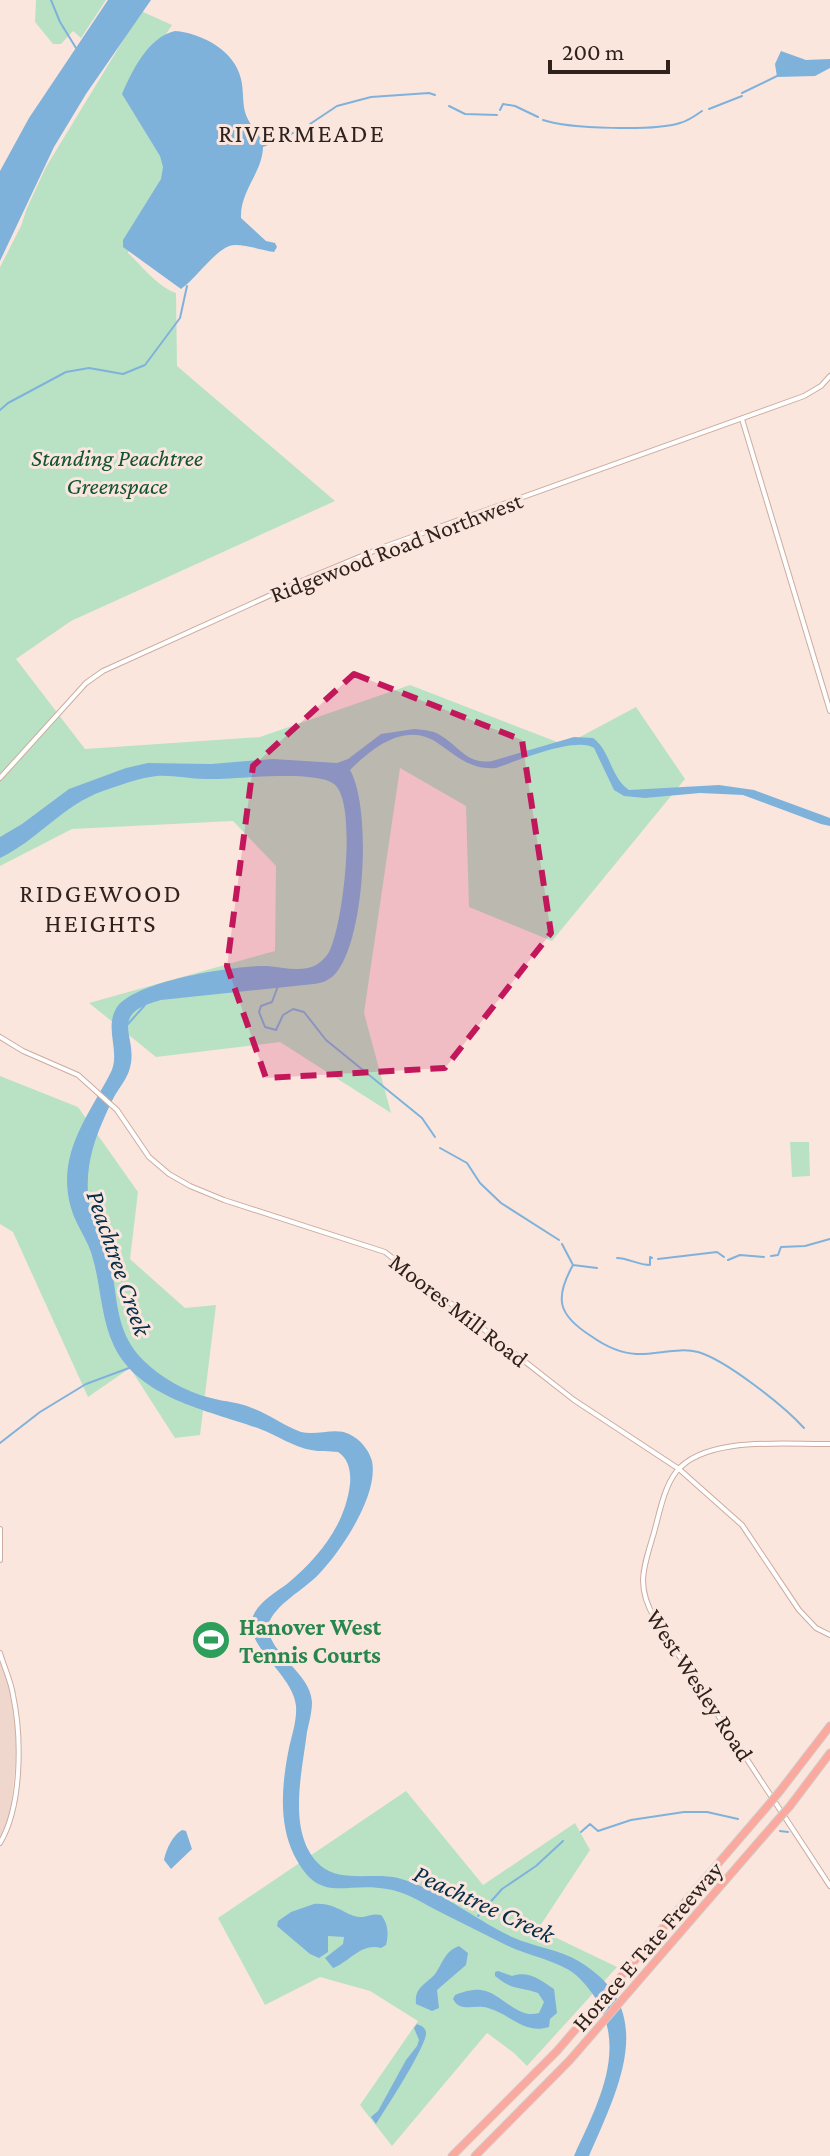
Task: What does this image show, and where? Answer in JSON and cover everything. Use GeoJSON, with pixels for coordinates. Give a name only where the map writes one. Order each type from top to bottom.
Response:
{"type":"FeatureCollection","features":[{"type":"Feature","properties":{"kind":"highway","name":"Horace E Tate Freeway"},"geometry":{"type":"LineString","coordinates":[[452,2156],[524,2086],[576,2029],[765,1809],[829,1727]]}},
{"type":"Feature","properties":{"kind":"highway","name":"Horace E Tate Freeway"},"geometry":{"type":"LineString","coordinates":[[475,2156],[589,2038],[790,1806],[830,1753]]}},
{"type":"Feature","properties":{"kind":"street","name":"Ridgewood Road Northwest"},"geometry":{"type":"LineString","coordinates":[[0,778],[86,683],[103,671],[381,548],[804,396],[821,386],[830,376]]}},
{"type":"Feature","properties":{"kind":"street"},"geometry":{"type":"LineString","coordinates":[[742,419],[830,711]]}},
{"type":"Feature","properties":{"kind":"street","name":"Moores Mill Road"},"geometry":{"type":"LineString","coordinates":[[0,1037],[23,1051],[70,1070],[95,1089],[117,1110],[149,1157],[169,1174],[209,1195],[385,1252],[574,1400],[679,1469],[742,1525],[784,1592],[810,1623],[830,1635]]}},
{"type":"Feature","properties":{"kind":"street"},"geometry":{"type":"LineString","coordinates":[[679,1469],[721,1447],[830,1444]]}},
{"type":"Feature","properties":{"kind":"street","name":"West Wesley Road"},"geometry":{"type":"LineString","coordinates":[[679,1469],[666,1492],[646,1560],[643,1595],[655,1619],[830,1886]]}},
{"type":"Feature","properties":{"kind":"street"},"geometry":{"type":"LineString","coordinates":[[0,1529],[0,1560]]}},
{"type":"Feature","properties":{"kind":"street"},"geometry":{"type":"LineString","coordinates":[[0,1653],[13,1695],[18,1731],[13,1816],[0,1843]]}},
{"type":"Feature","properties":{"kind":"highlighted area"},"geometry":{"type":"Polygon","coordinates":[[[354,674],[522,740],[551,933],[445,1068],[266,1078],[227,966],[253,766],[354,674]]]}},
{"type":"Feature","properties":{"kind":"shaded area"},"geometry":{"type":"Polygon","coordinates":[[[0,1654],[16,1720],[16,1759],[9,1823],[0,1840],[0,1654]]]}},
{"type":"Feature","properties":{"kind":"green space"},"geometry":{"type":"Polygon","coordinates":[[[36,0],[106,0],[81,38],[73,31],[61,44],[53,44],[35,22],[36,0]]]}},
{"type":"Feature","properties":{"kind":"green space","name":"Standing Peachtree Greenspace"},"geometry":{"type":"Polygon","coordinates":[[[141,11],[172,25],[133,84],[166,174],[144,207],[128,253],[157,281],[176,293],[177,366],[335,501],[71,621],[16,659],[85,749],[260,737],[410,685],[565,745],[636,707],[685,779],[552,941],[469,907],[466,806],[400,768],[364,1013],[391,1113],[280,1042],[156,1057],[89,1003],[275,951],[276,866],[233,821],[72,829],[0,866],[0,267],[46,167],[141,11]]]}},
{"type":"Feature","properties":{"kind":"green space"},"geometry":{"type":"Polygon","coordinates":[[[0,1076],[78,1107],[138,1192],[130,1259],[185,1308],[216,1305],[200,1435],[175,1438],[130,1368],[88,1397],[13,1232],[0,1224],[0,1076]]]}},
{"type":"Feature","properties":{"kind":"green space"},"geometry":{"type":"Polygon","coordinates":[[[790,1142],[809,1142],[810,1176],[792,1177],[790,1142]]]}},
{"type":"Feature","properties":{"kind":"green space"},"geometry":{"type":"Polygon","coordinates":[[[406,1791],[483,1885],[575,1823],[590,1850],[538,1929],[617,1967],[527,2066],[487,2033],[392,2146],[360,2105],[418,2021],[370,1991],[320,1977],[265,2005],[218,1918],[406,1791]]]}},
{"type":"Feature","properties":{"kind":"water"},"geometry":{"type":"Polygon","coordinates":[[[108,0],[151,0],[86,94],[54,147],[0,261],[0,171],[29,118],[108,0]]]}},
{"type":"Feature","properties":{"kind":"water"},"geometry":{"type":"Polygon","coordinates":[[[175,31],[196,35],[216,45],[238,69],[246,115],[263,148],[259,166],[244,199],[241,218],[277,247],[274,252],[228,246],[181,289],[123,247],[123,240],[161,179],[163,167],[160,156],[122,94],[149,48],[165,34],[175,31]]]}},
{"type":"Feature","properties":{"kind":"water"},"geometry":{"type":"Polygon","coordinates":[[[781,51],[806,60],[830,59],[830,68],[815,76],[777,77],[775,64],[781,51]]]}},
{"type":"Feature","properties":{"kind":"water"},"geometry":{"type":"Polygon","coordinates":[[[414,729],[437,733],[464,754],[483,761],[574,737],[593,738],[629,790],[719,785],[754,790],[830,818],[830,826],[821,824],[743,795],[624,796],[614,790],[594,748],[585,745],[561,747],[496,768],[487,768],[465,762],[427,737],[415,735],[391,739],[350,770],[361,813],[362,873],[354,932],[336,973],[317,984],[161,1000],[134,1013],[128,1028],[131,1048],[129,1071],[105,1116],[91,1157],[88,1187],[92,1216],[109,1254],[122,1325],[143,1360],[166,1378],[192,1392],[247,1406],[301,1432],[344,1432],[357,1439],[369,1453],[373,1475],[356,1522],[328,1564],[277,1610],[268,1625],[275,1646],[304,1681],[312,1702],[300,1784],[303,1838],[310,1853],[329,1871],[348,1876],[389,1876],[413,1883],[512,1937],[580,1962],[605,1981],[619,2003],[626,2027],[625,2052],[611,2104],[589,2156],[574,2156],[606,2077],[609,2036],[594,1996],[580,1979],[561,1966],[510,1947],[402,1893],[371,1887],[323,1886],[304,1871],[289,1842],[283,1802],[296,1706],[293,1693],[259,1646],[251,1624],[261,1604],[298,1574],[319,1552],[336,1527],[347,1499],[350,1479],[345,1458],[338,1452],[291,1444],[260,1429],[178,1401],[140,1379],[125,1364],[110,1336],[91,1252],[73,1215],[67,1189],[76,1138],[113,1066],[113,1015],[127,998],[144,989],[187,976],[252,966],[303,969],[317,964],[327,955],[339,917],[346,865],[347,838],[341,795],[334,784],[309,777],[150,777],[89,797],[0,858],[0,837],[69,789],[126,768],[148,763],[211,764],[273,759],[337,763],[348,759],[381,734],[414,729]]]}},
{"type":"Feature","properties":{"kind":"water"},"geometry":{"type":"Polygon","coordinates":[[[182,1830],[186,1831],[192,1849],[171,1869],[164,1860],[165,1856],[173,1839],[182,1830]]]}},
{"type":"Feature","properties":{"kind":"water"},"geometry":{"type":"Polygon","coordinates":[[[314,1904],[329,1905],[360,1917],[381,1915],[387,1929],[386,1945],[362,1950],[333,1968],[325,1958],[343,1944],[344,1937],[328,1936],[328,1952],[319,1958],[277,1926],[278,1921],[291,1912],[314,1904]]]}},
{"type":"Feature","properties":{"kind":"water"},"geometry":{"type":"Polygon","coordinates":[[[459,1946],[468,1953],[466,1965],[437,1990],[439,2008],[432,2011],[416,2004],[417,1993],[434,1975],[448,1953],[459,1946]]]}},
{"type":"Feature","properties":{"kind":"water"},"geometry":{"type":"Polygon","coordinates":[[[498,1971],[512,1976],[529,1975],[554,1989],[557,2013],[550,2019],[549,2027],[525,2026],[488,2008],[459,2006],[453,1999],[461,1993],[481,1990],[523,2013],[539,2013],[544,2002],[538,1993],[507,1984],[495,1976],[498,1971]]]}},
{"type":"Feature","properties":{"kind":"water"},"geometry":{"type":"Polygon","coordinates":[[[417,2024],[425,2030],[425,2039],[376,2124],[371,2117],[378,2111],[417,2046],[419,2040],[414,2028],[417,2024]]]}},
{"type":"Feature","properties":{"kind":"waterway"},"geometry":{"type":"LineString","coordinates":[[51,0],[76,48]]}},
{"type":"Feature","properties":{"kind":"waterway"},"geometry":{"type":"LineString","coordinates":[[742,93],[777,76]]}},
{"type":"Feature","properties":{"kind":"waterway"},"geometry":{"type":"LineString","coordinates":[[310,124],[337,106],[371,97],[435,95]]}},
{"type":"Feature","properties":{"kind":"waterway"},"geometry":{"type":"LineString","coordinates":[[709,109],[742,96]]}},
{"type":"Feature","properties":{"kind":"waterway"},"geometry":{"type":"LineString","coordinates":[[500,110],[503,104],[515,106],[538,117]]}},
{"type":"Feature","properties":{"kind":"waterway"},"geometry":{"type":"LineString","coordinates":[[449,106],[465,114],[497,115]]}},
{"type":"Feature","properties":{"kind":"waterway"},"geometry":{"type":"LineString","coordinates":[[543,120],[591,127],[652,127],[683,122],[702,111]]}},
{"type":"Feature","properties":{"kind":"waterway"},"geometry":{"type":"LineString","coordinates":[[263,146],[302,129]]}},
{"type":"Feature","properties":{"kind":"waterway"},"geometry":{"type":"LineString","coordinates":[[0,410],[66,372],[89,368],[123,374],[145,365],[180,318],[187,286]]}},
{"type":"Feature","properties":{"kind":"waterway"},"geometry":{"type":"LineString","coordinates":[[278,986],[272,1002],[261,1006],[259,1012],[265,1027],[276,1030],[283,1015],[293,1009],[304,1012],[326,1040],[422,1118],[435,1137]]}},
{"type":"Feature","properties":{"kind":"waterway","name":"Peachtree Creek"},"geometry":{"type":"LineString","coordinates":[[128,1024],[145,1005]]}},
{"type":"Feature","properties":{"kind":"waterway"},"geometry":{"type":"LineString","coordinates":[[440,1148],[467,1163],[480,1183],[501,1203],[559,1240]]}},
{"type":"Feature","properties":{"kind":"waterway"},"geometry":{"type":"LineString","coordinates":[[771,1256],[778,1255],[781,1247],[805,1246],[830,1239]]}},
{"type":"Feature","properties":{"kind":"waterway"},"geometry":{"type":"LineString","coordinates":[[562,1244],[573,1265],[597,1268]]}},
{"type":"Feature","properties":{"kind":"waterway"},"geometry":{"type":"LineString","coordinates":[[658,1259],[717,1252],[724,1257]]}},
{"type":"Feature","properties":{"kind":"waterway"},"geometry":{"type":"LineString","coordinates":[[728,1260],[740,1255],[764,1257]]}},
{"type":"Feature","properties":{"kind":"waterway"},"geometry":{"type":"LineString","coordinates":[[617,1258],[650,1265],[652,1258]]}},
{"type":"Feature","properties":{"kind":"waterway"},"geometry":{"type":"LineString","coordinates":[[573,1265],[563,1287],[562,1305],[580,1328],[607,1346],[624,1352],[691,1351],[710,1357],[754,1385],[804,1428]]}},
{"type":"Feature","properties":{"kind":"waterway"},"geometry":{"type":"LineString","coordinates":[[0,1443],[40,1412],[86,1384],[129,1368]]}},
{"type":"Feature","properties":{"kind":"waterway"},"geometry":{"type":"LineString","coordinates":[[581,1832],[590,1824],[598,1831],[631,1820],[684,1812],[707,1812],[738,1819]]}},
{"type":"Feature","properties":{"kind":"waterway"},"geometry":{"type":"LineString","coordinates":[[780,1831],[788,1832]]}},
{"type":"Feature","properties":{"kind":"waterway"},"geometry":{"type":"LineString","coordinates":[[478,1916],[502,1889],[536,1866],[563,1841]]}},
{"type":"Feature","properties":{"kind":"place","name":"Hanover West Tennis Courts"},"geometry":{"type":"Point","coordinates":[211,1640]}},
{"type":"Feature","properties":{"kind":"district","name":"RIVERMEADE"},"geometry":{"type":"Point","coordinates":[302,133]}},
{"type":"Feature","properties":{"kind":"district","name":"RIDGEWOOD HEIGHTS"},"geometry":{"type":"Point","coordinates":[101,908]}}]}
